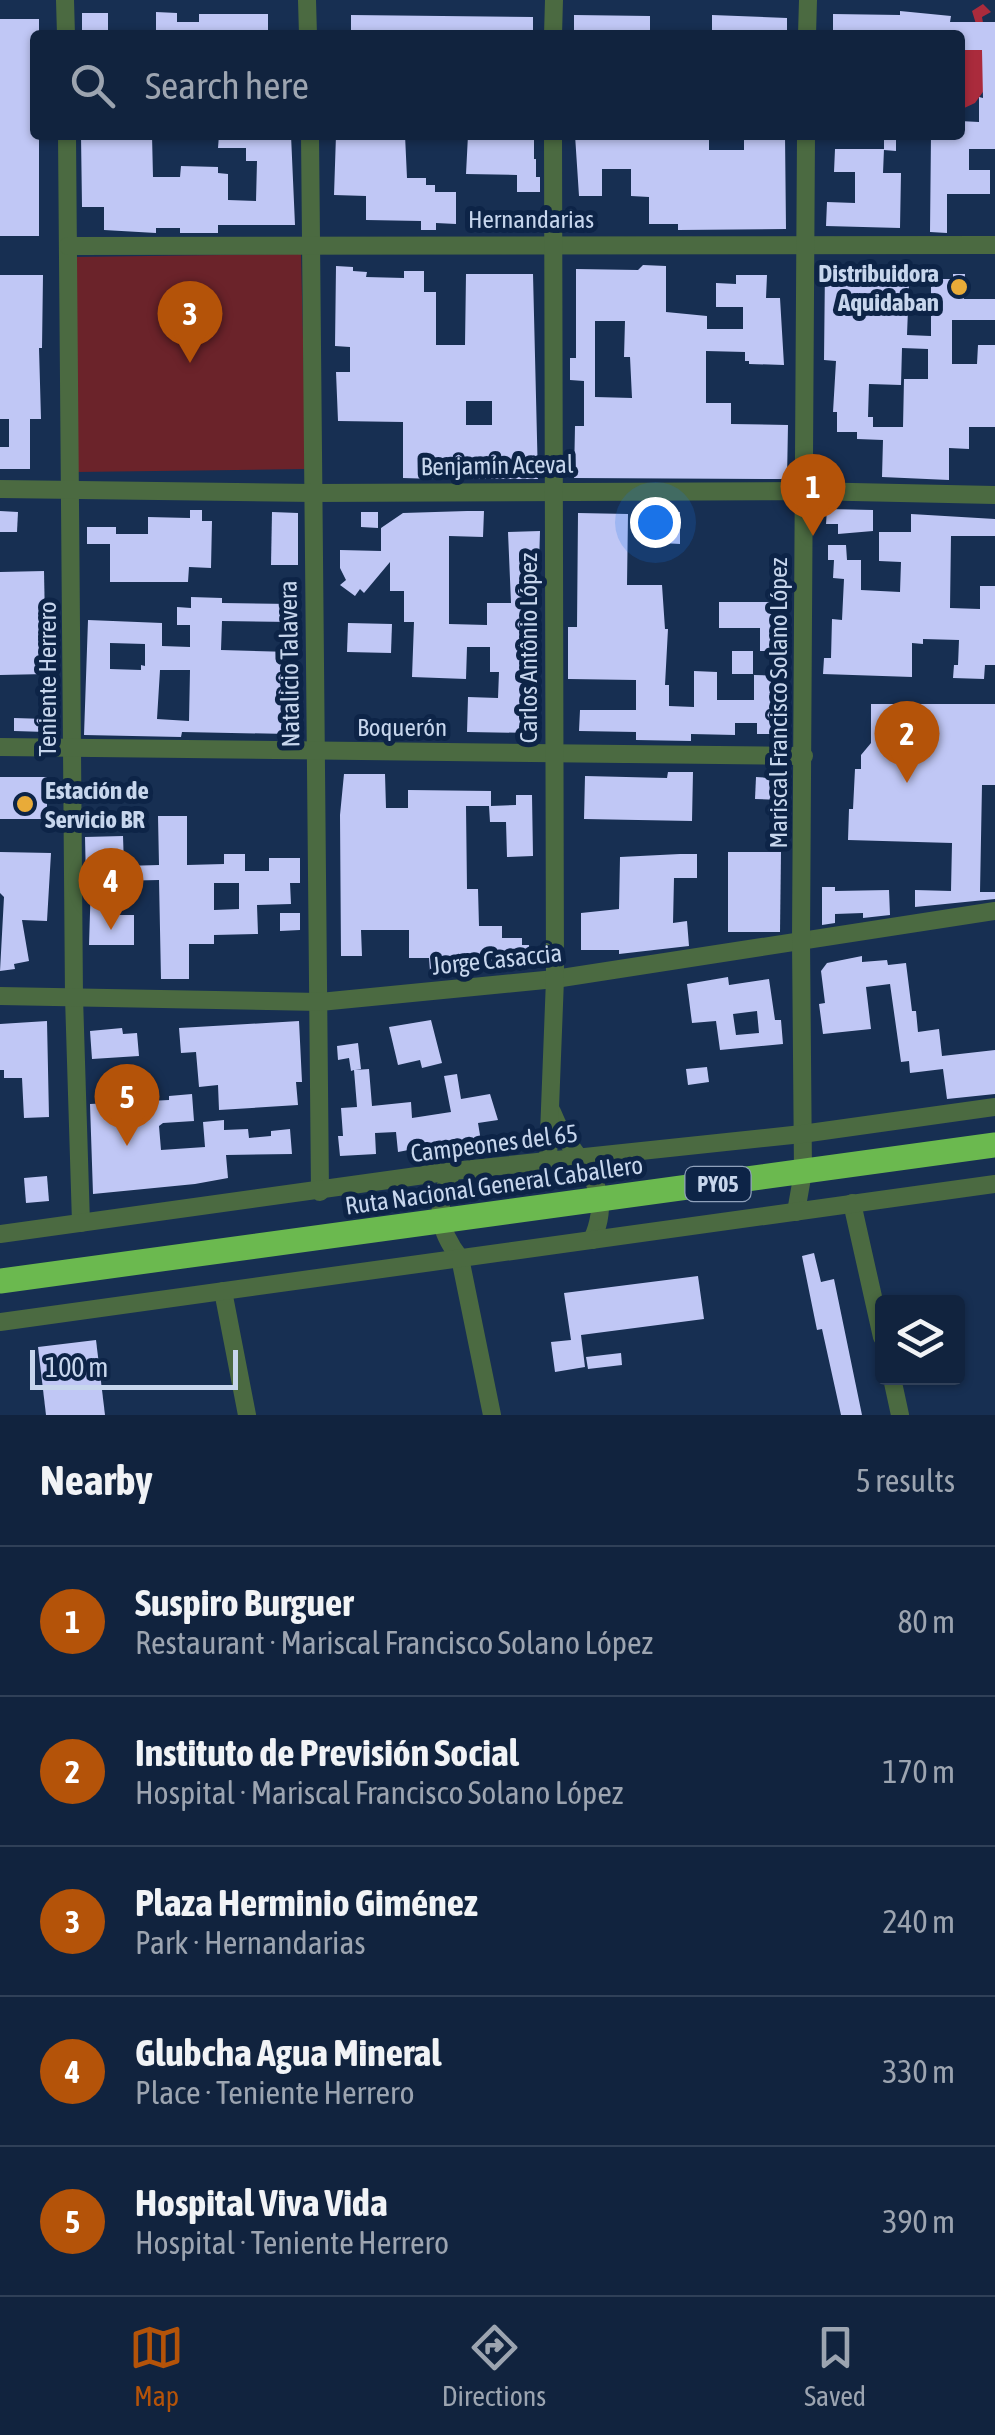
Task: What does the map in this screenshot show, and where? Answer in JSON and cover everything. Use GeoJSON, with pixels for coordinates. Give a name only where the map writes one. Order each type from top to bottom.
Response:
{"type":"FeatureCollection","features":[{"type":"Feature","properties":{"kind":"highway","name":"Ruta Nacional General Caballero"},"geometry":{"type":"LineString","coordinates":[[0,1281],[995,1146]]}},
{"type":"Feature","properties":{"kind":"street"},"geometry":{"type":"LineString","coordinates":[[65,0],[66,30]]}},
{"type":"Feature","properties":{"kind":"street"},"geometry":{"type":"LineString","coordinates":[[307,0],[308,30]]}},
{"type":"Feature","properties":{"kind":"street"},"geometry":{"type":"LineString","coordinates":[[554,0],[554,30]]}},
{"type":"Feature","properties":{"kind":"street"},"geometry":{"type":"LineString","coordinates":[[807,30],[808,0]]}},
{"type":"Feature","properties":{"kind":"street","name":"Teniente Herrero"},"geometry":{"type":"LineString","coordinates":[[67,140],[74,997],[81,1223]]}},
{"type":"Feature","properties":{"kind":"street","name":"Natalicio Talavera"},"geometry":{"type":"LineString","coordinates":[[310,140],[320,1192]]}},
{"type":"Feature","properties":{"kind":"street","name":"Carlos Antônio López"},"geometry":{"type":"LineString","coordinates":[[548,1160],[555,980],[553,140]]}},
{"type":"Feature","properties":{"kind":"street","name":"Mariscal Francisco Solano López"},"geometry":{"type":"LineString","coordinates":[[796,1212],[803,1172],[806,140]]}},
{"type":"Feature","properties":{"kind":"street","name":"Hernandarias"},"geometry":{"type":"LineString","coordinates":[[68,246],[995,245]]}},
{"type":"Feature","properties":{"kind":"street","name":"Benjamín Aceval"},"geometry":{"type":"LineString","coordinates":[[0,489],[805,490],[995,495]]}},
{"type":"Feature","properties":{"kind":"street","name":"Boquerón"},"geometry":{"type":"LineString","coordinates":[[0,747],[804,756]]}},
{"type":"Feature","properties":{"kind":"street","name":"Jorge Casaccia"},"geometry":{"type":"LineString","coordinates":[[0,996],[320,1002],[555,980],[995,912]]}},
{"type":"Feature","properties":{"kind":"street","name":"Campeones del 65"},"geometry":{"type":"LineString","coordinates":[[0,1234],[453,1171],[802,1134],[995,1107]]}},
{"type":"Feature","properties":{"kind":"street"},"geometry":{"type":"LineString","coordinates":[[550,1115],[595,1177],[602,1201],[601,1221],[592,1240]]}},
{"type":"Feature","properties":{"kind":"street"},"geometry":{"type":"LineString","coordinates":[[504,1166],[540,1142],[550,1115]]}},
{"type":"Feature","properties":{"kind":"street"},"geometry":{"type":"LineString","coordinates":[[453,1171],[439,1204],[440,1222],[447,1242],[460,1258],[492,1415]]}},
{"type":"Feature","properties":{"kind":"street"},"geometry":{"type":"LineString","coordinates":[[0,1322],[995,1184]]}},
{"type":"Feature","properties":{"kind":"street"},"geometry":{"type":"LineString","coordinates":[[852,1204],[875,1305]]}},
{"type":"Feature","properties":{"kind":"street"},"geometry":{"type":"LineString","coordinates":[[224,1291],[247,1415]]}},
{"type":"Feature","properties":{"kind":"street"},"geometry":{"type":"LineString","coordinates":[[894,1385],[900,1415]]}},
{"type":"Feature","properties":{"kind":"shaded area"},"geometry":{"type":"Polygon","coordinates":[[[983,4],[991,12],[982,17],[993,78],[975,103],[965,108],[965,50],[976,24],[972,11],[983,4]]]}},
{"type":"Feature","properties":{"kind":"shaded area"},"geometry":{"type":"Polygon","coordinates":[[[301,254],[306,469],[77,472],[75,257],[301,254]]]}},
{"type":"Feature","properties":{"kind":"building"},"geometry":{"type":"Polygon","coordinates":[[[900,11],[951,16],[950,22],[995,22],[995,149],[969,149],[969,170],[990,170],[990,194],[947,194],[947,233],[930,232],[931,140],[965,140],[965,121],[979,122],[982,50],[965,50],[965,30],[833,30],[833,14],[900,15],[900,11]]]}},
{"type":"Feature","properties":{"kind":"building"},"geometry":{"type":"Polygon","coordinates":[[[156,12],[177,13],[177,22],[199,22],[199,14],[268,14],[268,30],[156,30],[156,12]]]}},
{"type":"Feature","properties":{"kind":"building"},"geometry":{"type":"Polygon","coordinates":[[[82,13],[108,13],[108,30],[82,30],[82,13]]]}},
{"type":"Feature","properties":{"kind":"building"},"geometry":{"type":"Polygon","coordinates":[[[351,15],[533,17],[533,30],[351,30],[351,15]]]}},
{"type":"Feature","properties":{"kind":"building"},"geometry":{"type":"Polygon","coordinates":[[[574,15],[650,16],[650,30],[574,30],[574,15]]]}},
{"type":"Feature","properties":{"kind":"building"},"geometry":{"type":"Polygon","coordinates":[[[712,15],[787,18],[787,30],[712,30],[712,15]]]}},
{"type":"Feature","properties":{"kind":"building"},"geometry":{"type":"Polygon","coordinates":[[[0,19],[39,19],[39,30],[30,30],[30,140],[39,140],[39,236],[0,236],[0,19]]]}},
{"type":"Feature","properties":{"kind":"building"},"geometry":{"type":"Polygon","coordinates":[[[81,140],[152,140],[153,177],[180,177],[181,166],[218,167],[218,173],[228,174],[228,200],[256,201],[257,161],[246,161],[246,148],[218,148],[219,140],[291,140],[295,225],[218,225],[218,233],[180,233],[180,228],[156,228],[156,233],[104,230],[104,207],[82,207],[81,140]]]}},
{"type":"Feature","properties":{"kind":"building"},"geometry":{"type":"Polygon","coordinates":[[[336,140],[405,140],[407,178],[426,178],[426,185],[435,185],[435,192],[456,192],[456,224],[436,223],[436,230],[421,230],[421,221],[366,220],[366,196],[334,195],[336,140]]]}},
{"type":"Feature","properties":{"kind":"building"},"geometry":{"type":"Polygon","coordinates":[[[468,140],[534,140],[540,192],[517,192],[517,175],[466,174],[468,140]]]}},
{"type":"Feature","properties":{"kind":"building"},"geometry":{"type":"Polygon","coordinates":[[[575,140],[709,140],[709,150],[744,150],[744,140],[785,140],[786,229],[678,230],[678,224],[649,224],[649,197],[631,196],[631,169],[602,169],[602,196],[579,196],[575,140]]]}},
{"type":"Feature","properties":{"kind":"building"},"geometry":{"type":"Polygon","coordinates":[[[884,140],[896,140],[896,151],[884,150],[884,140]]]}},
{"type":"Feature","properties":{"kind":"building"},"geometry":{"type":"Polygon","coordinates":[[[835,149],[884,149],[883,173],[901,173],[900,228],[826,226],[827,202],[855,203],[855,172],[834,172],[835,149]]]}},
{"type":"Feature","properties":{"kind":"building"},"geometry":{"type":"Polygon","coordinates":[[[643,265],[666,266],[666,312],[707,316],[707,329],[743,329],[743,307],[716,307],[716,283],[736,284],[736,275],[767,275],[766,298],[780,298],[784,365],[749,364],[745,352],[706,351],[706,403],[731,403],[731,424],[788,425],[787,479],[574,478],[575,426],[584,426],[584,381],[570,380],[570,358],[576,358],[576,269],[638,270],[643,265]],[[595,321],[595,397],[632,398],[630,357],[624,357],[625,321],[595,321]]]}},
{"type":"Feature","properties":{"kind":"building"},"geometry":{"type":"Polygon","coordinates":[[[336,266],[367,272],[366,277],[404,278],[404,271],[424,271],[424,292],[436,292],[436,345],[465,345],[466,274],[533,274],[538,479],[465,479],[465,473],[435,473],[435,479],[403,478],[403,422],[338,421],[336,372],[350,372],[350,347],[335,346],[336,266]],[[466,401],[466,425],[492,425],[492,401],[466,401]]]}},
{"type":"Feature","properties":{"kind":"building"},"geometry":{"type":"Polygon","coordinates":[[[825,267],[850,268],[850,279],[909,284],[907,335],[931,336],[931,279],[953,279],[953,274],[965,274],[964,299],[995,299],[995,320],[952,320],[952,364],[977,364],[978,345],[995,345],[995,427],[969,427],[969,449],[949,448],[949,480],[882,477],[883,440],[857,439],[857,432],[837,432],[837,412],[833,412],[836,361],[824,360],[825,267]],[[902,348],[901,385],[869,384],[868,417],[873,417],[873,427],[903,427],[904,379],[928,379],[928,349],[902,348]]]}},
{"type":"Feature","properties":{"kind":"building"},"geometry":{"type":"Polygon","coordinates":[[[0,275],[43,275],[41,419],[30,419],[30,469],[0,469],[0,447],[9,447],[9,419],[0,419],[0,275]]]}},
{"type":"Feature","properties":{"kind":"building"},"geometry":{"type":"Polygon","coordinates":[[[827,509],[873,510],[873,531],[838,534],[838,524],[826,524],[827,509]]]}},
{"type":"Feature","properties":{"kind":"building"},"geometry":{"type":"Polygon","coordinates":[[[190,510],[202,510],[202,521],[212,521],[211,568],[189,567],[188,582],[110,582],[110,544],[87,544],[87,527],[116,527],[116,534],[148,534],[148,517],[190,518],[190,510]]]}},
{"type":"Feature","properties":{"kind":"building"},"geometry":{"type":"Polygon","coordinates":[[[0,511],[18,512],[17,532],[0,532],[0,511]]]}},
{"type":"Feature","properties":{"kind":"building"},"geometry":{"type":"Polygon","coordinates":[[[484,511],[483,537],[449,536],[449,624],[487,625],[487,603],[511,603],[508,532],[540,531],[538,597],[522,596],[521,637],[530,637],[530,648],[534,648],[533,733],[467,732],[468,697],[498,698],[499,672],[490,672],[490,647],[467,647],[466,679],[412,677],[414,622],[404,622],[404,591],[390,591],[390,562],[364,593],[360,589],[355,596],[340,585],[346,580],[340,568],[340,550],[381,551],[381,528],[403,513],[484,511]]]}},
{"type":"Feature","properties":{"kind":"building"},"geometry":{"type":"Polygon","coordinates":[[[272,512],[298,513],[298,565],[271,565],[272,512]]]}},
{"type":"Feature","properties":{"kind":"building"},"geometry":{"type":"Polygon","coordinates":[[[361,512],[378,512],[378,528],[361,527],[361,512]]]}},
{"type":"Feature","properties":{"kind":"building"},"geometry":{"type":"Polygon","coordinates":[[[661,512],[680,512],[680,544],[661,543],[661,512]]]}},
{"type":"Feature","properties":{"kind":"building"},"geometry":{"type":"Polygon","coordinates":[[[578,513],[628,514],[627,585],[662,585],[668,629],[665,685],[669,685],[669,706],[694,707],[694,671],[717,672],[717,700],[754,700],[754,675],[783,676],[780,734],[757,734],[757,723],[735,723],[735,735],[691,734],[691,741],[636,740],[636,732],[579,731],[580,710],[636,710],[636,680],[568,679],[568,627],[577,627],[578,513]]]}},
{"type":"Feature","properties":{"kind":"building"},"geometry":{"type":"Polygon","coordinates":[[[911,514],[995,519],[995,536],[951,536],[950,608],[980,609],[980,586],[995,586],[995,665],[985,665],[984,679],[953,678],[959,640],[923,639],[923,644],[912,643],[912,677],[823,674],[824,658],[831,658],[832,619],[842,620],[844,579],[833,578],[834,560],[828,560],[828,545],[846,545],[847,560],[861,560],[861,590],[900,592],[901,562],[879,561],[879,532],[911,532],[911,514]]]}},
{"type":"Feature","properties":{"kind":"building"},"geometry":{"type":"Polygon","coordinates":[[[44,571],[46,674],[0,675],[0,572],[44,571]]]}},
{"type":"Feature","properties":{"kind":"building"},"geometry":{"type":"Polygon","coordinates":[[[191,597],[222,598],[222,603],[292,604],[292,622],[222,621],[221,650],[291,652],[289,734],[84,735],[88,620],[162,623],[162,646],[190,647],[190,625],[177,625],[177,607],[191,608],[191,597]],[[110,643],[110,669],[141,670],[141,665],[145,666],[145,644],[110,643]],[[160,670],[157,719],[189,721],[190,670],[160,670]]]}},
{"type":"Feature","properties":{"kind":"building"},"geometry":{"type":"Polygon","coordinates":[[[719,602],[784,602],[784,651],[760,651],[760,628],[719,628],[719,602]]]}},
{"type":"Feature","properties":{"kind":"building"},"geometry":{"type":"Polygon","coordinates":[[[348,623],[392,624],[391,653],[347,652],[348,623]]]}},
{"type":"Feature","properties":{"kind":"building"},"geometry":{"type":"Polygon","coordinates":[[[732,651],[753,651],[753,674],[732,674],[732,651]]]}},
{"type":"Feature","properties":{"kind":"building"},"geometry":{"type":"Polygon","coordinates":[[[871,704],[995,704],[995,785],[982,785],[980,892],[995,892],[995,899],[915,907],[915,890],[951,891],[952,843],[848,840],[855,769],[861,769],[861,755],[871,743],[871,704]]]}},
{"type":"Feature","properties":{"kind":"building"},"geometry":{"type":"Polygon","coordinates":[[[14,718],[46,719],[46,732],[14,731],[14,718]]]}},
{"type":"Feature","properties":{"kind":"building"},"geometry":{"type":"Polygon","coordinates":[[[668,772],[693,772],[692,821],[584,819],[585,776],[667,778],[668,772]]]}},
{"type":"Feature","properties":{"kind":"building"},"geometry":{"type":"Polygon","coordinates":[[[344,774],[385,774],[386,808],[408,808],[408,790],[491,791],[491,806],[516,805],[516,795],[532,795],[533,856],[507,857],[506,822],[490,822],[489,806],[466,806],[467,889],[478,889],[479,926],[502,926],[502,938],[522,938],[522,945],[529,945],[530,966],[503,966],[503,971],[430,971],[429,958],[409,958],[409,930],[361,930],[362,956],[341,956],[340,815],[344,774]]]}},
{"type":"Feature","properties":{"kind":"building"},"geometry":{"type":"Polygon","coordinates":[[[0,777],[47,777],[47,819],[0,819],[0,777]]]}},
{"type":"Feature","properties":{"kind":"building"},"geometry":{"type":"Polygon","coordinates":[[[756,777],[782,779],[781,800],[755,799],[756,777]]]}},
{"type":"Feature","properties":{"kind":"building"},"geometry":{"type":"Polygon","coordinates":[[[158,816],[187,816],[187,865],[224,864],[224,854],[245,854],[245,871],[269,871],[269,858],[300,858],[300,883],[290,883],[291,904],[257,905],[258,934],[214,935],[214,944],[189,944],[189,979],[161,979],[159,880],[112,881],[112,915],[134,915],[134,945],[89,945],[91,881],[86,881],[85,837],[123,836],[124,866],[159,865],[158,816]],[[214,883],[214,910],[239,909],[239,883],[214,883]]]}},
{"type":"Feature","properties":{"kind":"building"},"geometry":{"type":"Polygon","coordinates":[[[0,852],[51,853],[47,921],[22,920],[29,961],[0,971],[4,897],[0,893],[0,852]]]}},
{"type":"Feature","properties":{"kind":"building"},"geometry":{"type":"Polygon","coordinates":[[[728,852],[781,852],[780,932],[728,932],[728,852]]]}},
{"type":"Feature","properties":{"kind":"building"},"geometry":{"type":"Polygon","coordinates":[[[697,854],[697,878],[674,878],[673,923],[687,921],[689,946],[619,954],[619,950],[581,950],[581,913],[619,909],[620,857],[697,854]]]}},
{"type":"Feature","properties":{"kind":"building"},"geometry":{"type":"Polygon","coordinates":[[[822,887],[835,887],[835,891],[889,890],[890,915],[863,918],[863,913],[835,914],[835,923],[822,925],[822,887]]]}},
{"type":"Feature","properties":{"kind":"building"},"geometry":{"type":"Polygon","coordinates":[[[280,913],[300,913],[300,930],[280,931],[280,913]]]}},
{"type":"Feature","properties":{"kind":"building"},"geometry":{"type":"Polygon","coordinates":[[[862,956],[862,962],[906,963],[918,1032],[939,1029],[942,1056],[995,1050],[995,1094],[947,1099],[943,1069],[910,1073],[909,1061],[901,1062],[890,984],[866,987],[871,1029],[823,1034],[819,1004],[825,1003],[821,971],[827,963],[862,956]]]}},
{"type":"Feature","properties":{"kind":"building"},"geometry":{"type":"Polygon","coordinates":[[[728,977],[729,985],[769,979],[775,1020],[781,1020],[783,1044],[720,1050],[716,1021],[692,1023],[687,984],[728,977]],[[757,1011],[733,1014],[736,1035],[759,1033],[757,1011]]]}},
{"type":"Feature","properties":{"kind":"building"},"geometry":{"type":"Polygon","coordinates":[[[431,1020],[442,1063],[422,1068],[420,1060],[398,1065],[389,1027],[431,1020]]]}},
{"type":"Feature","properties":{"kind":"building"},"geometry":{"type":"Polygon","coordinates":[[[47,1021],[49,1117],[24,1118],[22,1078],[4,1078],[4,1070],[0,1070],[0,1024],[47,1021]]]}},
{"type":"Feature","properties":{"kind":"building"},"geometry":{"type":"Polygon","coordinates":[[[299,1021],[302,1082],[296,1082],[298,1105],[219,1110],[218,1085],[199,1087],[196,1052],[181,1053],[179,1028],[299,1021]]]}},
{"type":"Feature","properties":{"kind":"building"},"geometry":{"type":"Polygon","coordinates":[[[122,1028],[123,1034],[137,1033],[139,1056],[92,1059],[90,1031],[122,1028]]]}},
{"type":"Feature","properties":{"kind":"building"},"geometry":{"type":"Polygon","coordinates":[[[358,1043],[361,1069],[355,1070],[369,1069],[372,1106],[411,1102],[412,1118],[451,1112],[444,1076],[457,1074],[461,1099],[490,1094],[498,1120],[478,1123],[482,1147],[458,1151],[456,1141],[398,1152],[396,1132],[375,1133],[376,1154],[340,1156],[341,1108],[357,1107],[354,1070],[351,1071],[349,1058],[338,1060],[337,1046],[358,1043]]]}},
{"type":"Feature","properties":{"kind":"building"},"geometry":{"type":"Polygon","coordinates":[[[707,1067],[709,1082],[688,1085],[686,1069],[707,1067]]]}},
{"type":"Feature","properties":{"kind":"building"},"geometry":{"type":"Polygon","coordinates":[[[192,1094],[194,1121],[159,1126],[161,1150],[205,1147],[203,1122],[224,1120],[224,1130],[248,1129],[249,1138],[290,1129],[292,1154],[226,1155],[228,1178],[93,1194],[90,1104],[169,1100],[169,1096],[192,1094]]]}},
{"type":"Feature","properties":{"kind":"building"},"geometry":{"type":"Polygon","coordinates":[[[47,1176],[49,1201],[26,1203],[24,1178],[47,1176]]]}},
{"type":"Feature","properties":{"kind":"building"},"geometry":{"type":"Polygon","coordinates":[[[814,1253],[821,1282],[834,1279],[862,1415],[841,1415],[822,1329],[817,1330],[802,1256],[814,1253]]]}},
{"type":"Feature","properties":{"kind":"building"},"geometry":{"type":"Polygon","coordinates":[[[698,1276],[704,1319],[581,1335],[585,1367],[555,1372],[551,1342],[571,1340],[564,1293],[698,1276]]]}},
{"type":"Feature","properties":{"kind":"building"},"geometry":{"type":"Polygon","coordinates":[[[96,1340],[105,1415],[46,1415],[38,1347],[96,1340]]]}},
{"type":"Feature","properties":{"kind":"building"},"geometry":{"type":"Polygon","coordinates":[[[621,1353],[622,1365],[588,1369],[586,1357],[621,1353]]]}},
{"type":"Feature","properties":{"kind":"place","name":"Distribuidora Aquidaban"},"geometry":{"type":"Point","coordinates":[959,287]}},
{"type":"Feature","properties":{"kind":"place","name":"Plaza Herminio Giménez"},"geometry":{"type":"Point","coordinates":[190,363]}},
{"type":"Feature","properties":{"kind":"place","name":"Suspiro Burguer"},"geometry":{"type":"Point","coordinates":[813,536]}},
{"type":"Feature","properties":{"kind":"place","name":"Instituto de Previsión Social"},"geometry":{"type":"Point","coordinates":[907,783]}},
{"type":"Feature","properties":{"kind":"place","name":"Estación de Servicio BR"},"geometry":{"type":"Point","coordinates":[25,804]}},
{"type":"Feature","properties":{"kind":"place","name":"Glubcha Agua Mineral"},"geometry":{"type":"Point","coordinates":[111,930]}},
{"type":"Feature","properties":{"kind":"place","name":"Hospital Viva Vida"},"geometry":{"type":"Point","coordinates":[127,1146]}}]}
